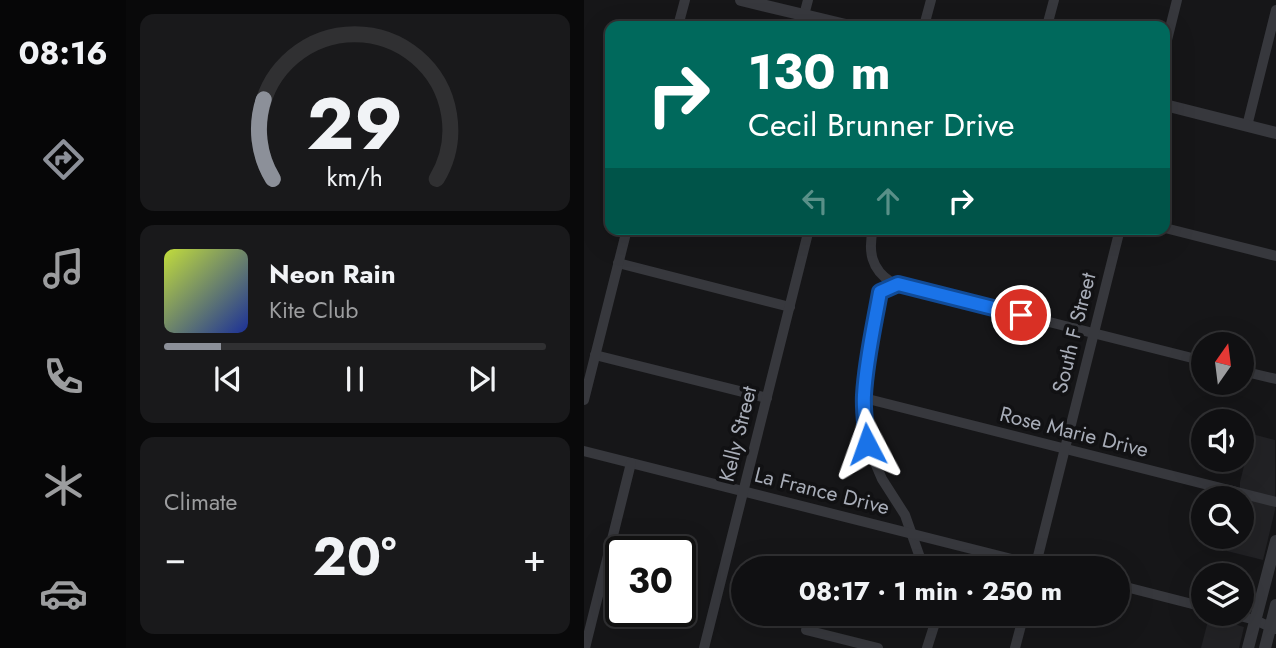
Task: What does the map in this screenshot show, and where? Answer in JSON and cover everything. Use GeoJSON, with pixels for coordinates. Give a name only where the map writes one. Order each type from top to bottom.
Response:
{"type":"FeatureCollection","features":[{"type":"Feature","properties":{"kind":"street"},"geometry":{"type":"LineString","coordinates":[[679,21],[685,0]]}},
{"type":"Feature","properties":{"kind":"street"},"geometry":{"type":"LineString","coordinates":[[741,0],[829,21]]}},
{"type":"Feature","properties":{"kind":"street"},"geometry":{"type":"LineString","coordinates":[[804,15],[808,0]]}},
{"type":"Feature","properties":{"kind":"street"},"geometry":{"type":"LineString","coordinates":[[926,21],[931,0]]}},
{"type":"Feature","properties":{"kind":"street"},"geometry":{"type":"LineString","coordinates":[[1048,21],[1054,0]]}},
{"type":"Feature","properties":{"kind":"street"},"geometry":{"type":"LineString","coordinates":[[1170,28],[1177,0]]}},
{"type":"Feature","properties":{"kind":"street"},"geometry":{"type":"LineString","coordinates":[[1247,126],[1275,10]]}},
{"type":"Feature","properties":{"kind":"street"},"geometry":{"type":"LineString","coordinates":[[1170,106],[1275,133]]}},
{"type":"Feature","properties":{"kind":"street"},"geometry":{"type":"LineString","coordinates":[[1170,229],[1275,256]]}},
{"type":"Feature","properties":{"kind":"street"},"geometry":{"type":"LineString","coordinates":[[584,400],[625,235]]}},
{"type":"Feature","properties":{"kind":"street","name":"Kelly Street"},"geometry":{"type":"LineString","coordinates":[[704,648],[808,235]]}},
{"type":"Feature","properties":{"kind":"street"},"geometry":{"type":"LineString","coordinates":[[871,235],[873,264],[884,277],[898,284],[1191,358]]}},
{"type":"Feature","properties":{"kind":"street","name":"South F Street"},"geometry":{"type":"LineString","coordinates":[[1039,556],[1119,235]]}},
{"type":"Feature","properties":{"kind":"street"},"geometry":{"type":"LineString","coordinates":[[618,263],[790,307]]}},
{"type":"Feature","properties":{"kind":"street"},"geometry":{"type":"LineString","coordinates":[[898,284],[880,292],[867,359],[864,398],[867,444],[882,480],[905,515],[919,556]]}},
{"type":"Feature","properties":{"kind":"street"},"geometry":{"type":"LineString","coordinates":[[596,355],[767,398]]}},
{"type":"Feature","properties":{"kind":"street"},"geometry":{"type":"LineString","coordinates":[[1254,374],[1275,379]]}},
{"type":"Feature","properties":{"kind":"street","name":"Rose Marie Drive"},"geometry":{"type":"LineString","coordinates":[[864,398],[1275,502]]}},
{"type":"Feature","properties":{"kind":"street","name":"La France Drive"},"geometry":{"type":"LineString","coordinates":[[584,451],[996,556]]}},
{"type":"Feature","properties":{"kind":"street"},"geometry":{"type":"LineString","coordinates":[[585,648],[631,463]]}},
{"type":"Feature","properties":{"kind":"street"},"geometry":{"type":"LineString","coordinates":[[1248,648],[1275,541]]}},
{"type":"Feature","properties":{"kind":"street"},"geometry":{"type":"LineString","coordinates":[[1130,588],[1191,604]]}},
{"type":"Feature","properties":{"kind":"street"},"geometry":{"type":"LineString","coordinates":[[1265,648],[1273,629],[1275,605]]}},
{"type":"Feature","properties":{"kind":"street"},"geometry":{"type":"LineString","coordinates":[[1255,620],[1273,629]]}},
{"type":"Feature","properties":{"kind":"street"},"geometry":{"type":"LineString","coordinates":[[927,648],[934,626]]}},
{"type":"Feature","properties":{"kind":"street"},"geometry":{"type":"LineString","coordinates":[[1015,648],[1021,626]]}},
{"type":"Feature","properties":{"kind":"street"},"geometry":{"type":"LineString","coordinates":[[806,630],[878,648]]}},
{"type":"Feature","properties":{"kind":"shaded area"},"geometry":{"type":"Polygon","coordinates":[[[1254,435],[1275,440],[1275,510],[1263,560],[1227,551],[1254,549],[1254,486],[1240,486],[1242,472],[1254,472],[1254,435]]]}},
{"type":"Feature","properties":{"kind":"shaded area"},"geometry":{"type":"Polygon","coordinates":[[[1207,626],[1244,627],[1239,648],[1201,648],[1207,626]]]}},
{"type":"Feature","properties":{"kind":"route"},"geometry":{"type":"LineString","coordinates":[[867,444],[864,398],[867,359],[880,292],[898,284],[1021,315]]}}]}
